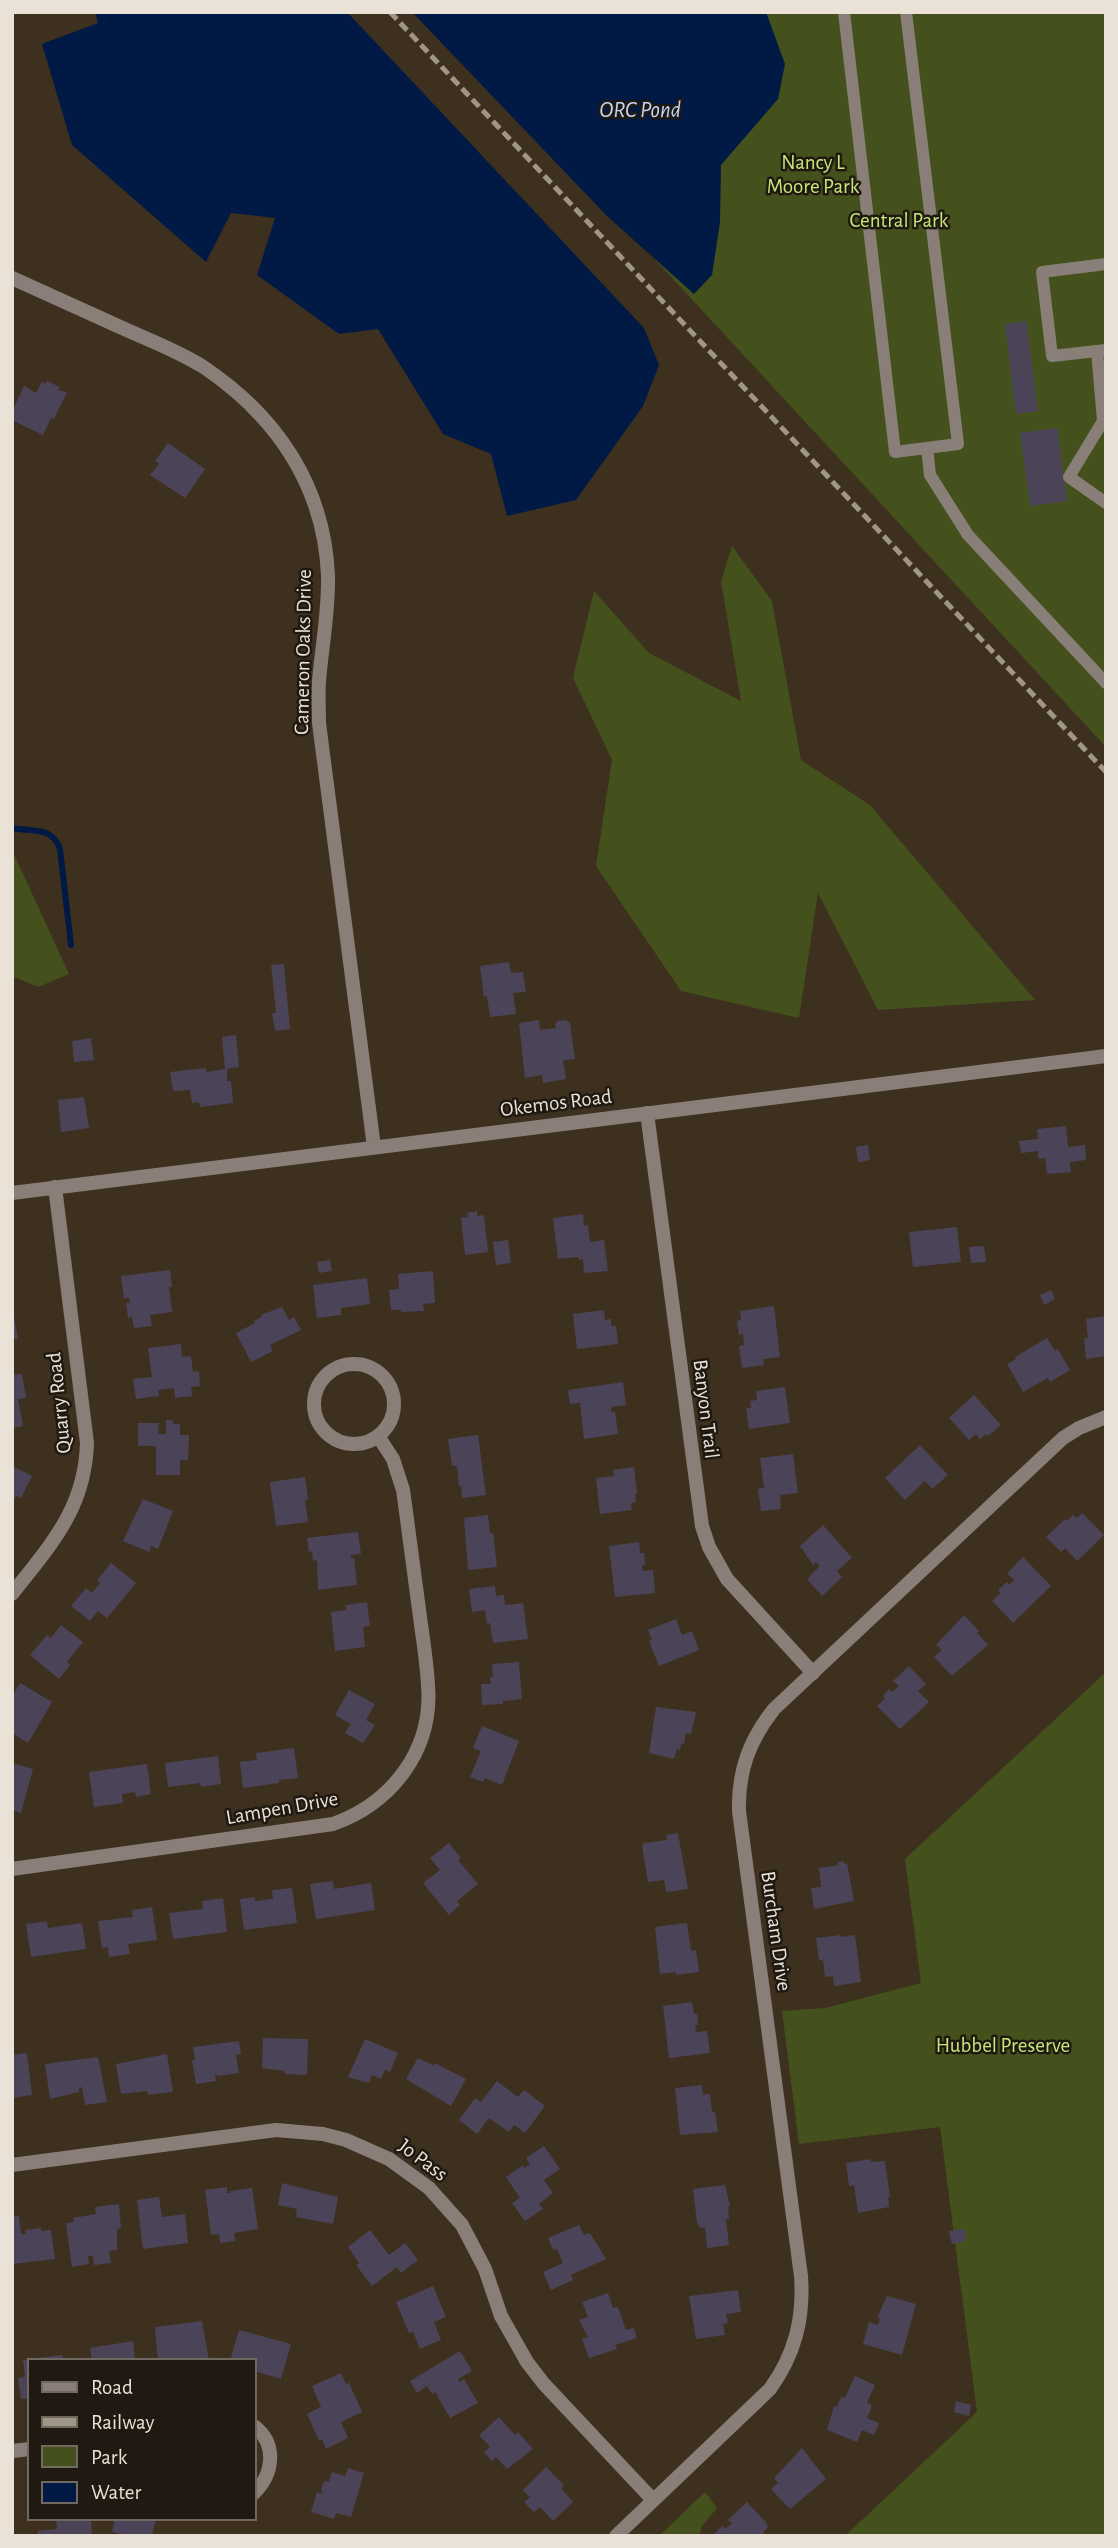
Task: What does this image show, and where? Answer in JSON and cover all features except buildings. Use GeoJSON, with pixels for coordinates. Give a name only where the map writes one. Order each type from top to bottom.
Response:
{"type":"FeatureCollection","features":[{"type":"Feature","properties":{"kind":"street","name":"Cameron Oaks Drive"},"geometry":{"type":"LineString","coordinates":[[12,278],[153,341],[203,367],[267,420],[295,459],[313,497],[324,536],[328,574],[327,610],[318,683],[319,723],[374,1147]]}},
{"type":"Feature","properties":{"kind":"street","name":"Okemos Road"},"geometry":{"type":"LineString","coordinates":[[12,1193],[1106,1056]]}},
{"type":"Feature","properties":{"kind":"street","name":"Banyon Trail"},"geometry":{"type":"LineString","coordinates":[[647,1112],[702,1526],[713,1555],[727,1579],[813,1673]]}},
{"type":"Feature","properties":{"kind":"street","name":"Quarry Road"},"geometry":{"type":"LineString","coordinates":[[12,1594],[71,1515],[81,1487],[86,1461],[87,1443],[55,1187]]}},
{"type":"Feature","properties":{"kind":"street"},"geometry":{"type":"LineString","coordinates":[[360,1364],[370,1366],[386,1380],[391,1389],[394,1409],[391,1420],[378,1436],[359,1444],[348,1444],[338,1441],[322,1428],[314,1408],[314,1398],[317,1388],[330,1371],[339,1366],[360,1364]]}},
{"type":"Feature","properties":{"kind":"street","name":"Burcham Drive"},"geometry":{"type":"LineString","coordinates":[[616,2536],[770,2389],[789,2359],[800,2326],[801,2276],[739,1793],[745,1759],[762,1725],[813,1673],[1063,1438],[1106,1417]]}},
{"type":"Feature","properties":{"kind":"street","name":"Lampen Drive"},"geometry":{"type":"LineString","coordinates":[[12,1869],[332,1824],[349,1818],[377,1801],[401,1777],[420,1744],[429,1686],[403,1490],[393,1459],[378,1436]]}},
{"type":"Feature","properties":{"kind":"street","name":"Jo Pass"},"geometry":{"type":"LineString","coordinates":[[12,2165],[276,2130],[323,2134],[357,2144],[389,2159],[429,2188],[462,2225],[485,2269],[501,2316],[527,2362],[544,2384],[653,2500]]}},
{"type":"Feature","properties":{"kind":"street"},"geometry":{"type":"LineString","coordinates":[[256,2428],[265,2439],[271,2462],[263,2484],[256,2491]]}},
{"type":"Feature","properties":{"kind":"lane"},"geometry":{"type":"LineString","coordinates":[[844,12],[895,452],[958,444],[906,12]]}},
{"type":"Feature","properties":{"kind":"lane"},"geometry":{"type":"LineString","coordinates":[[1106,264],[1042,272],[1052,356],[1101,350],[1105,421],[1069,477],[1106,503]]}},
{"type":"Feature","properties":{"kind":"lane"},"geometry":{"type":"LineString","coordinates":[[927,448],[930,475],[968,535],[1106,682]]}},
{"type":"Feature","properties":{"kind":"green space","name":"Central Park"},"geometry":{"type":"Polygon","coordinates":[[[426,12],[1106,12],[1106,747],[426,12]]]}},
{"type":"Feature","properties":{"kind":"green space"},"geometry":{"type":"Polygon","coordinates":[[[732,546],[772,601],[801,760],[870,805],[1035,1000],[878,1010],[818,893],[799,1018],[681,991],[596,866],[612,760],[573,678],[594,591],[649,653],[741,701],[721,581],[732,546]]]}},
{"type":"Feature","properties":{"kind":"green space"},"geometry":{"type":"Polygon","coordinates":[[[12,850],[69,974],[38,987],[12,976],[12,850]]]}},
{"type":"Feature","properties":{"kind":"green space","name":"Hubbel Preserve"},"geometry":{"type":"Polygon","coordinates":[[[1106,1672],[1106,2536],[845,2536],[977,2412],[940,2127],[799,2144],[782,2011],[825,2008],[921,1983],[905,1859],[1106,1672]]]}},
{"type":"Feature","properties":{"kind":"green space"},"geometry":{"type":"Polygon","coordinates":[[[705,2492],[717,2508],[702,2526],[699,2536],[659,2536],[705,2492]]]}},
{"type":"Feature","properties":{"kind":"water"},"geometry":{"type":"Polygon","coordinates":[[[95,12],[347,12],[644,328],[659,365],[643,406],[576,500],[507,516],[491,454],[443,434],[378,329],[339,334],[257,275],[275,218],[231,213],[206,262],[72,145],[42,44],[98,23],[95,12]]]}},
{"type":"Feature","properties":{"kind":"water","name":"ORC Pond"},"geometry":{"type":"Polygon","coordinates":[[[412,12],[766,12],[785,64],[778,99],[721,165],[720,222],[712,275],[694,294],[607,216],[412,12]]]}},
{"type":"Feature","properties":{"kind":"waterway"},"geometry":{"type":"LineString","coordinates":[[12,828],[41,831],[57,842],[71,945]]}},
{"type":"Feature","properties":{"kind":"railway"},"geometry":{"type":"LineString","coordinates":[[390,12],[1106,772]]}},
{"type":"Feature","properties":{"kind":"park label","name":"Nancy L Moore Park"},"geometry":{"type":"Point","coordinates":[813,174]}}]}
